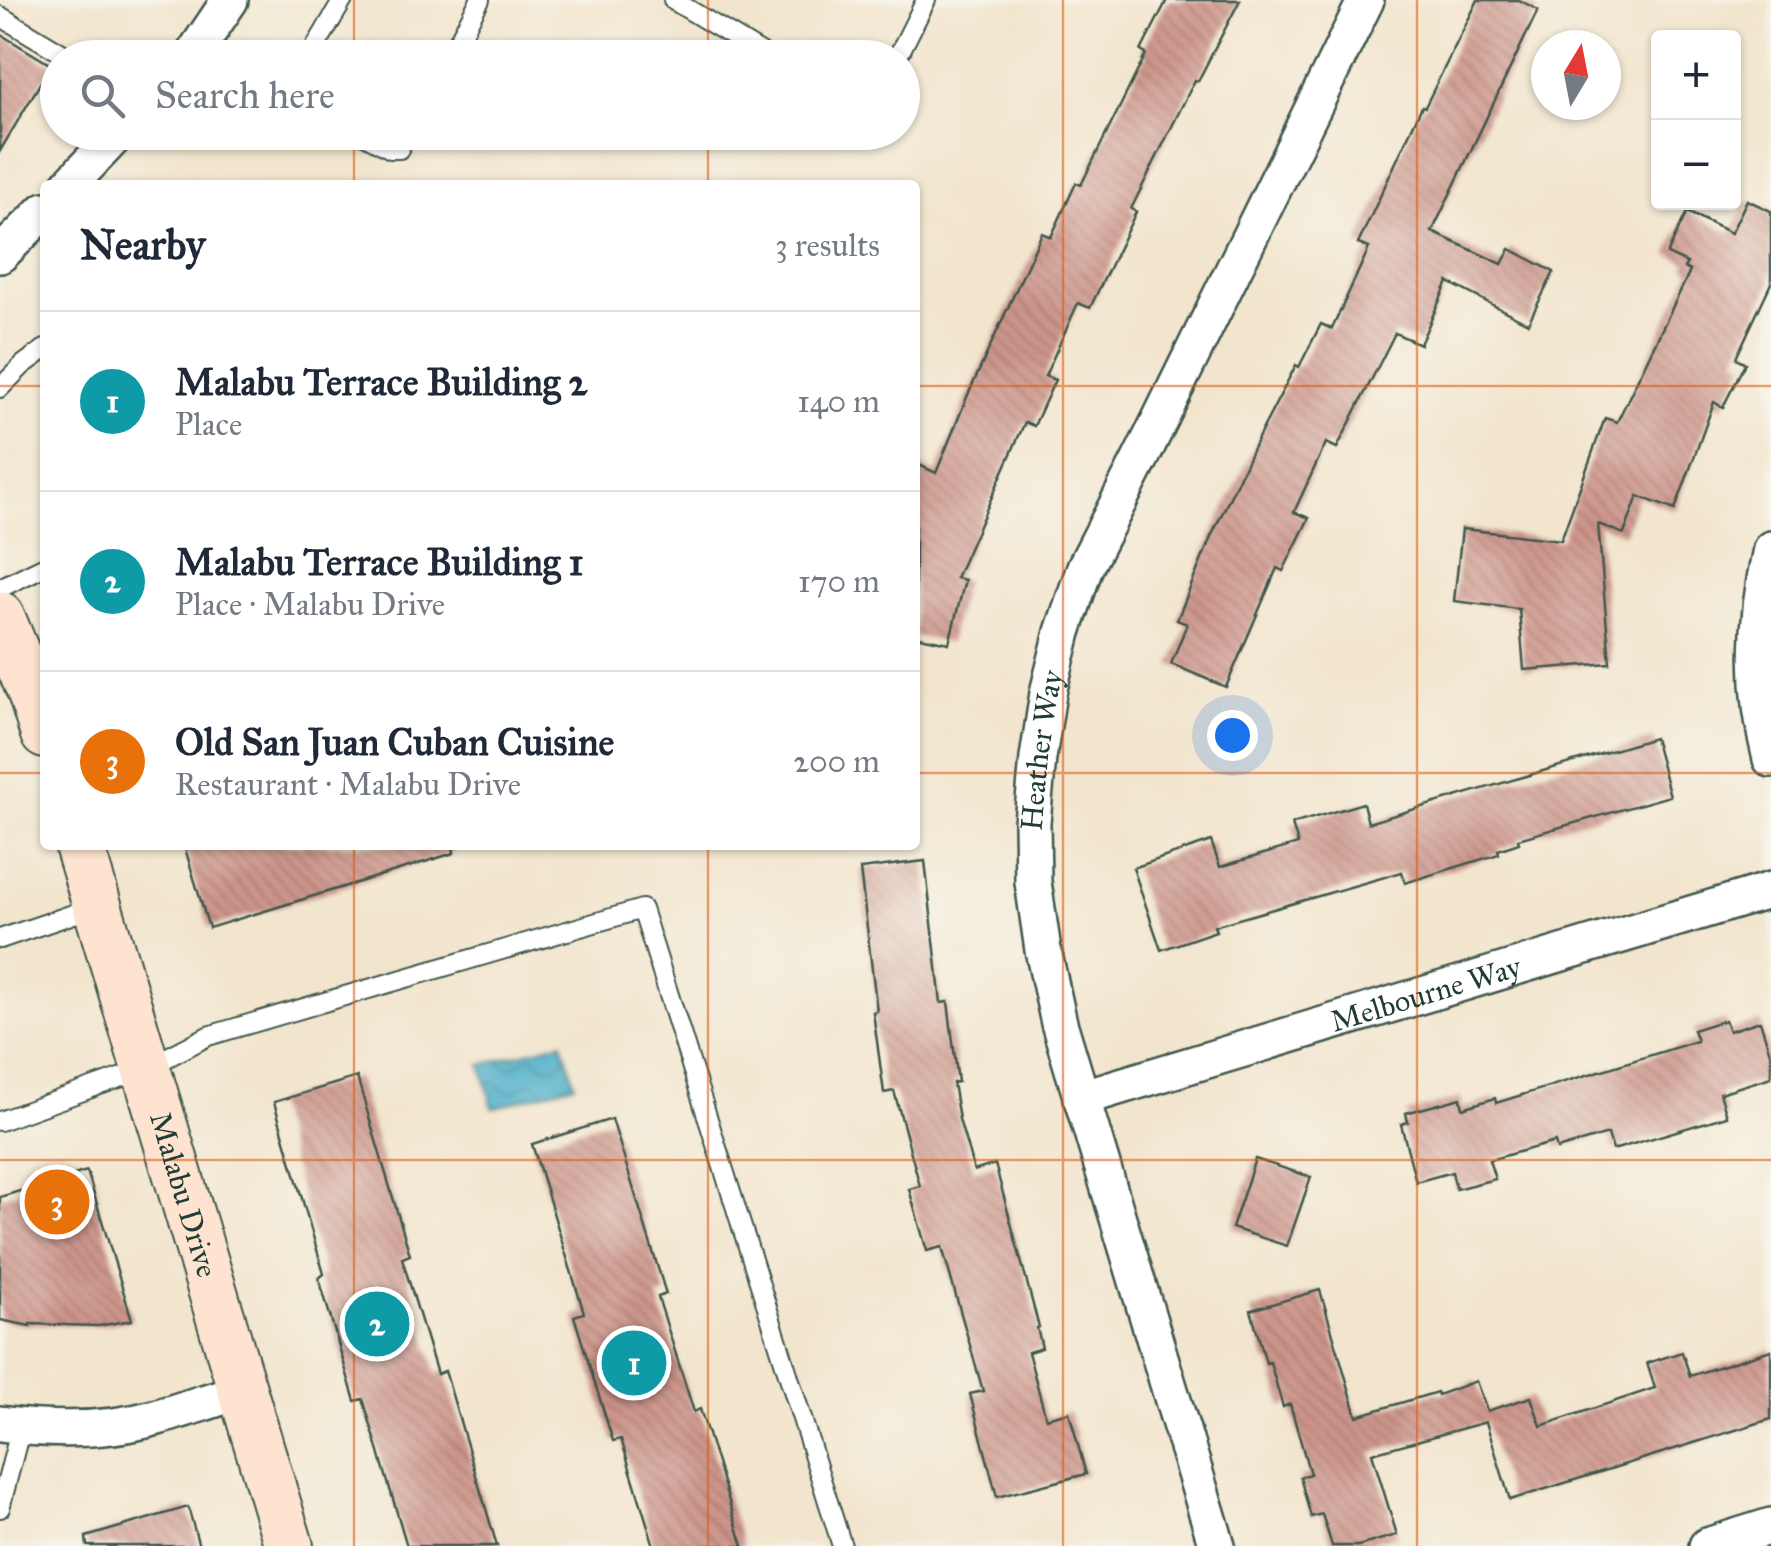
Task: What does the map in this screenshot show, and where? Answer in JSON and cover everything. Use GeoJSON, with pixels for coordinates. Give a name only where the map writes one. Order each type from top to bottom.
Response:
{"type":"FeatureCollection","features":[{"type":"Feature","properties":{"kind":"street"},"geometry":{"type":"LineString","coordinates":[[210,40],[230,0]]}},
{"type":"Feature","properties":{"kind":"street","name":"Heather Way"},"geometry":{"type":"LineString","coordinates":[[1217,1546],[1081,1098],[1047,968],[1033,882],[1032,822],[1038,758],[1063,632],[1085,567],[1366,0]]}},
{"type":"Feature","properties":{"kind":"street"},"geometry":{"type":"LineString","coordinates":[[74,180],[102,150]]}},
{"type":"Feature","properties":{"kind":"street"},"geometry":{"type":"LineString","coordinates":[[0,255],[40,215]]}},
{"type":"Feature","properties":{"kind":"street"},"geometry":{"type":"LineString","coordinates":[[1771,549],[1757,659],[1771,759]]}},
{"type":"Feature","properties":{"kind":"street"},"geometry":{"type":"LineString","coordinates":[[0,616],[40,718]]}},
{"type":"Feature","properties":{"kind":"street","name":"Malabu Drive"},"geometry":{"type":"LineString","coordinates":[[81,850],[288,1546]]}},
{"type":"Feature","properties":{"kind":"street","name":"Melbourne Way"},"geometry":{"type":"LineString","coordinates":[[1081,1098],[1771,890]]}},
{"type":"Feature","properties":{"kind":"street"},"geometry":{"type":"LineString","coordinates":[[11,1425],[37,1429],[119,1425],[157,1418],[242,1390]]}},
{"type":"Feature","properties":{"kind":"street"},"geometry":{"type":"LineString","coordinates":[[1706,1546],[1771,1526]]}},
{"type":"Feature","properties":{"kind":"lane"},"geometry":{"type":"LineString","coordinates":[[320,40],[343,0]]}},
{"type":"Feature","properties":{"kind":"lane"},"geometry":{"type":"LineString","coordinates":[[459,40],[480,0]]}},
{"type":"Feature","properties":{"kind":"lane"},"geometry":{"type":"LineString","coordinates":[[673,0],[739,40]]}},
{"type":"Feature","properties":{"kind":"lane"},"geometry":{"type":"LineString","coordinates":[[906,40],[926,0]]}},
{"type":"Feature","properties":{"kind":"lane"},"geometry":{"type":"LineString","coordinates":[[0,16],[40,40]]}},
{"type":"Feature","properties":{"kind":"lane"},"geometry":{"type":"LineString","coordinates":[[0,388],[40,354]]}},
{"type":"Feature","properties":{"kind":"lane"},"geometry":{"type":"LineString","coordinates":[[0,588],[40,568]]}},
{"type":"Feature","properties":{"kind":"lane"},"geometry":{"type":"LineString","coordinates":[[0,939],[98,906]]}},
{"type":"Feature","properties":{"kind":"lane"},"geometry":{"type":"LineString","coordinates":[[0,1122],[148,1068],[208,1036],[642,909],[842,1546]]}},
{"type":"Feature","properties":{"kind":"lane"},"geometry":{"type":"LineString","coordinates":[[0,1508],[11,1425]]}},
{"type":"Feature","properties":{"kind":"water"},"geometry":{"type":"Polygon","coordinates":[[[562,1042],[575,1084],[493,1108],[481,1065],[562,1042]]]}},
{"type":"Feature","properties":{"kind":"building"},"geometry":{"type":"Polygon","coordinates":[[[1167,0],[1240,0],[1131,209],[1136,212],[1090,308],[1078,303],[1045,376],[1055,380],[1034,426],[1025,422],[956,578],[965,580],[949,643],[920,637],[920,465],[936,473],[1042,233],[1051,237],[1076,183],[1081,185],[1146,54],[1141,51],[1167,0]]]}},
{"type":"Feature","properties":{"kind":"building"},"geometry":{"type":"Polygon","coordinates":[[[1478,0],[1519,0],[1538,10],[1432,232],[1502,264],[1510,249],[1554,272],[1528,323],[1448,282],[1420,344],[1395,333],[1337,448],[1326,443],[1294,512],[1309,518],[1283,571],[1277,568],[1226,687],[1171,664],[1187,624],[1177,620],[1211,537],[1296,365],[1299,367],[1321,324],[1332,329],[1369,248],[1358,244],[1422,106],[1425,107],[1478,0]]]}},
{"type":"Feature","properties":{"kind":"building"},"geometry":{"type":"Polygon","coordinates":[[[0,34],[40,58],[40,84],[0,151],[0,34]]]}},
{"type":"Feature","properties":{"kind":"building"},"geometry":{"type":"Polygon","coordinates":[[[1747,200],[1771,211],[1771,283],[1736,358],[1745,363],[1723,407],[1714,402],[1675,510],[1638,496],[1624,534],[1598,524],[1610,663],[1524,670],[1519,609],[1454,601],[1462,529],[1561,540],[1605,418],[1617,422],[1690,271],[1684,268],[1687,263],[1667,254],[1687,212],[1731,233],[1747,200]]]}},
{"type":"Feature","properties":{"kind":"building"},"geometry":{"type":"Polygon","coordinates":[[[1654,738],[1670,796],[1518,839],[1519,843],[1498,850],[1499,854],[1405,883],[1402,872],[1214,926],[1216,931],[1161,950],[1133,868],[1211,841],[1220,867],[1298,844],[1292,824],[1363,803],[1368,823],[1654,738]]]}},
{"type":"Feature","properties":{"kind":"building"},"geometry":{"type":"Polygon","coordinates":[[[186,850],[454,850],[454,853],[209,928],[186,850]]]}},
{"type":"Feature","properties":{"kind":"building"},"geometry":{"type":"Polygon","coordinates":[[[925,861],[941,1003],[948,1002],[959,1119],[974,1171],[995,1164],[1039,1327],[1042,1348],[1028,1352],[1046,1418],[1069,1412],[1086,1474],[997,1497],[970,1394],[983,1391],[942,1247],[927,1251],[909,1189],[920,1186],[894,1091],[884,1093],[873,1012],[877,1011],[860,869],[925,861]]]}},
{"type":"Feature","properties":{"kind":"building"},"geometry":{"type":"Polygon","coordinates":[[[1725,1020],[1729,1031],[1760,1021],[1771,1056],[1771,1077],[1720,1093],[1727,1116],[1613,1150],[1608,1134],[1557,1149],[1555,1142],[1489,1160],[1495,1179],[1456,1189],[1452,1172],[1416,1182],[1401,1124],[1408,1122],[1406,1113],[1461,1098],[1463,1108],[1495,1098],[1496,1103],[1697,1041],[1693,1030],[1725,1020]]]}},
{"type":"Feature","properties":{"kind":"building"},"geometry":{"type":"Polygon","coordinates":[[[357,1077],[410,1255],[402,1258],[437,1374],[445,1371],[497,1546],[407,1546],[363,1399],[355,1401],[319,1278],[324,1274],[274,1102],[357,1077]]]}},
{"type":"Feature","properties":{"kind":"building"},"geometry":{"type":"Polygon","coordinates":[[[612,1119],[666,1294],[658,1297],[694,1412],[700,1409],[743,1546],[654,1546],[621,1439],[613,1441],[574,1316],[584,1313],[532,1144],[612,1119]]]}},
{"type":"Feature","properties":{"kind":"building"},"geometry":{"type":"Polygon","coordinates":[[[1255,1159],[1311,1177],[1287,1246],[1232,1228],[1255,1159]]]}},
{"type":"Feature","properties":{"kind":"building"},"geometry":{"type":"Polygon","coordinates":[[[87,1171],[132,1320],[98,1326],[30,1326],[0,1320],[0,1197],[87,1171]]]}},
{"type":"Feature","properties":{"kind":"building"},"geometry":{"type":"Polygon","coordinates":[[[1320,1290],[1357,1416],[1476,1381],[1487,1411],[1531,1397],[1541,1426],[1655,1388],[1647,1363],[1682,1352],[1690,1376],[1771,1350],[1771,1419],[1510,1500],[1486,1422],[1372,1453],[1397,1535],[1358,1546],[1332,1546],[1322,1514],[1311,1517],[1300,1477],[1310,1474],[1290,1404],[1283,1407],[1251,1310],[1320,1290]]]}},
{"type":"Feature","properties":{"kind":"building"},"geometry":{"type":"Polygon","coordinates":[[[188,1507],[199,1546],[87,1546],[86,1537],[188,1507]]]}},
{"type":"Feature","properties":{"kind":"place","name":"Old San Juan Cuban Cuisine"},"geometry":{"type":"Point","coordinates":[57,1202]}},
{"type":"Feature","properties":{"kind":"place","name":"Malabu Terrace Building 1"},"geometry":{"type":"Point","coordinates":[377,1324]}},
{"type":"Feature","properties":{"kind":"place","name":"Malabu Terrace Building 2"},"geometry":{"type":"Point","coordinates":[634,1363]}}]}
